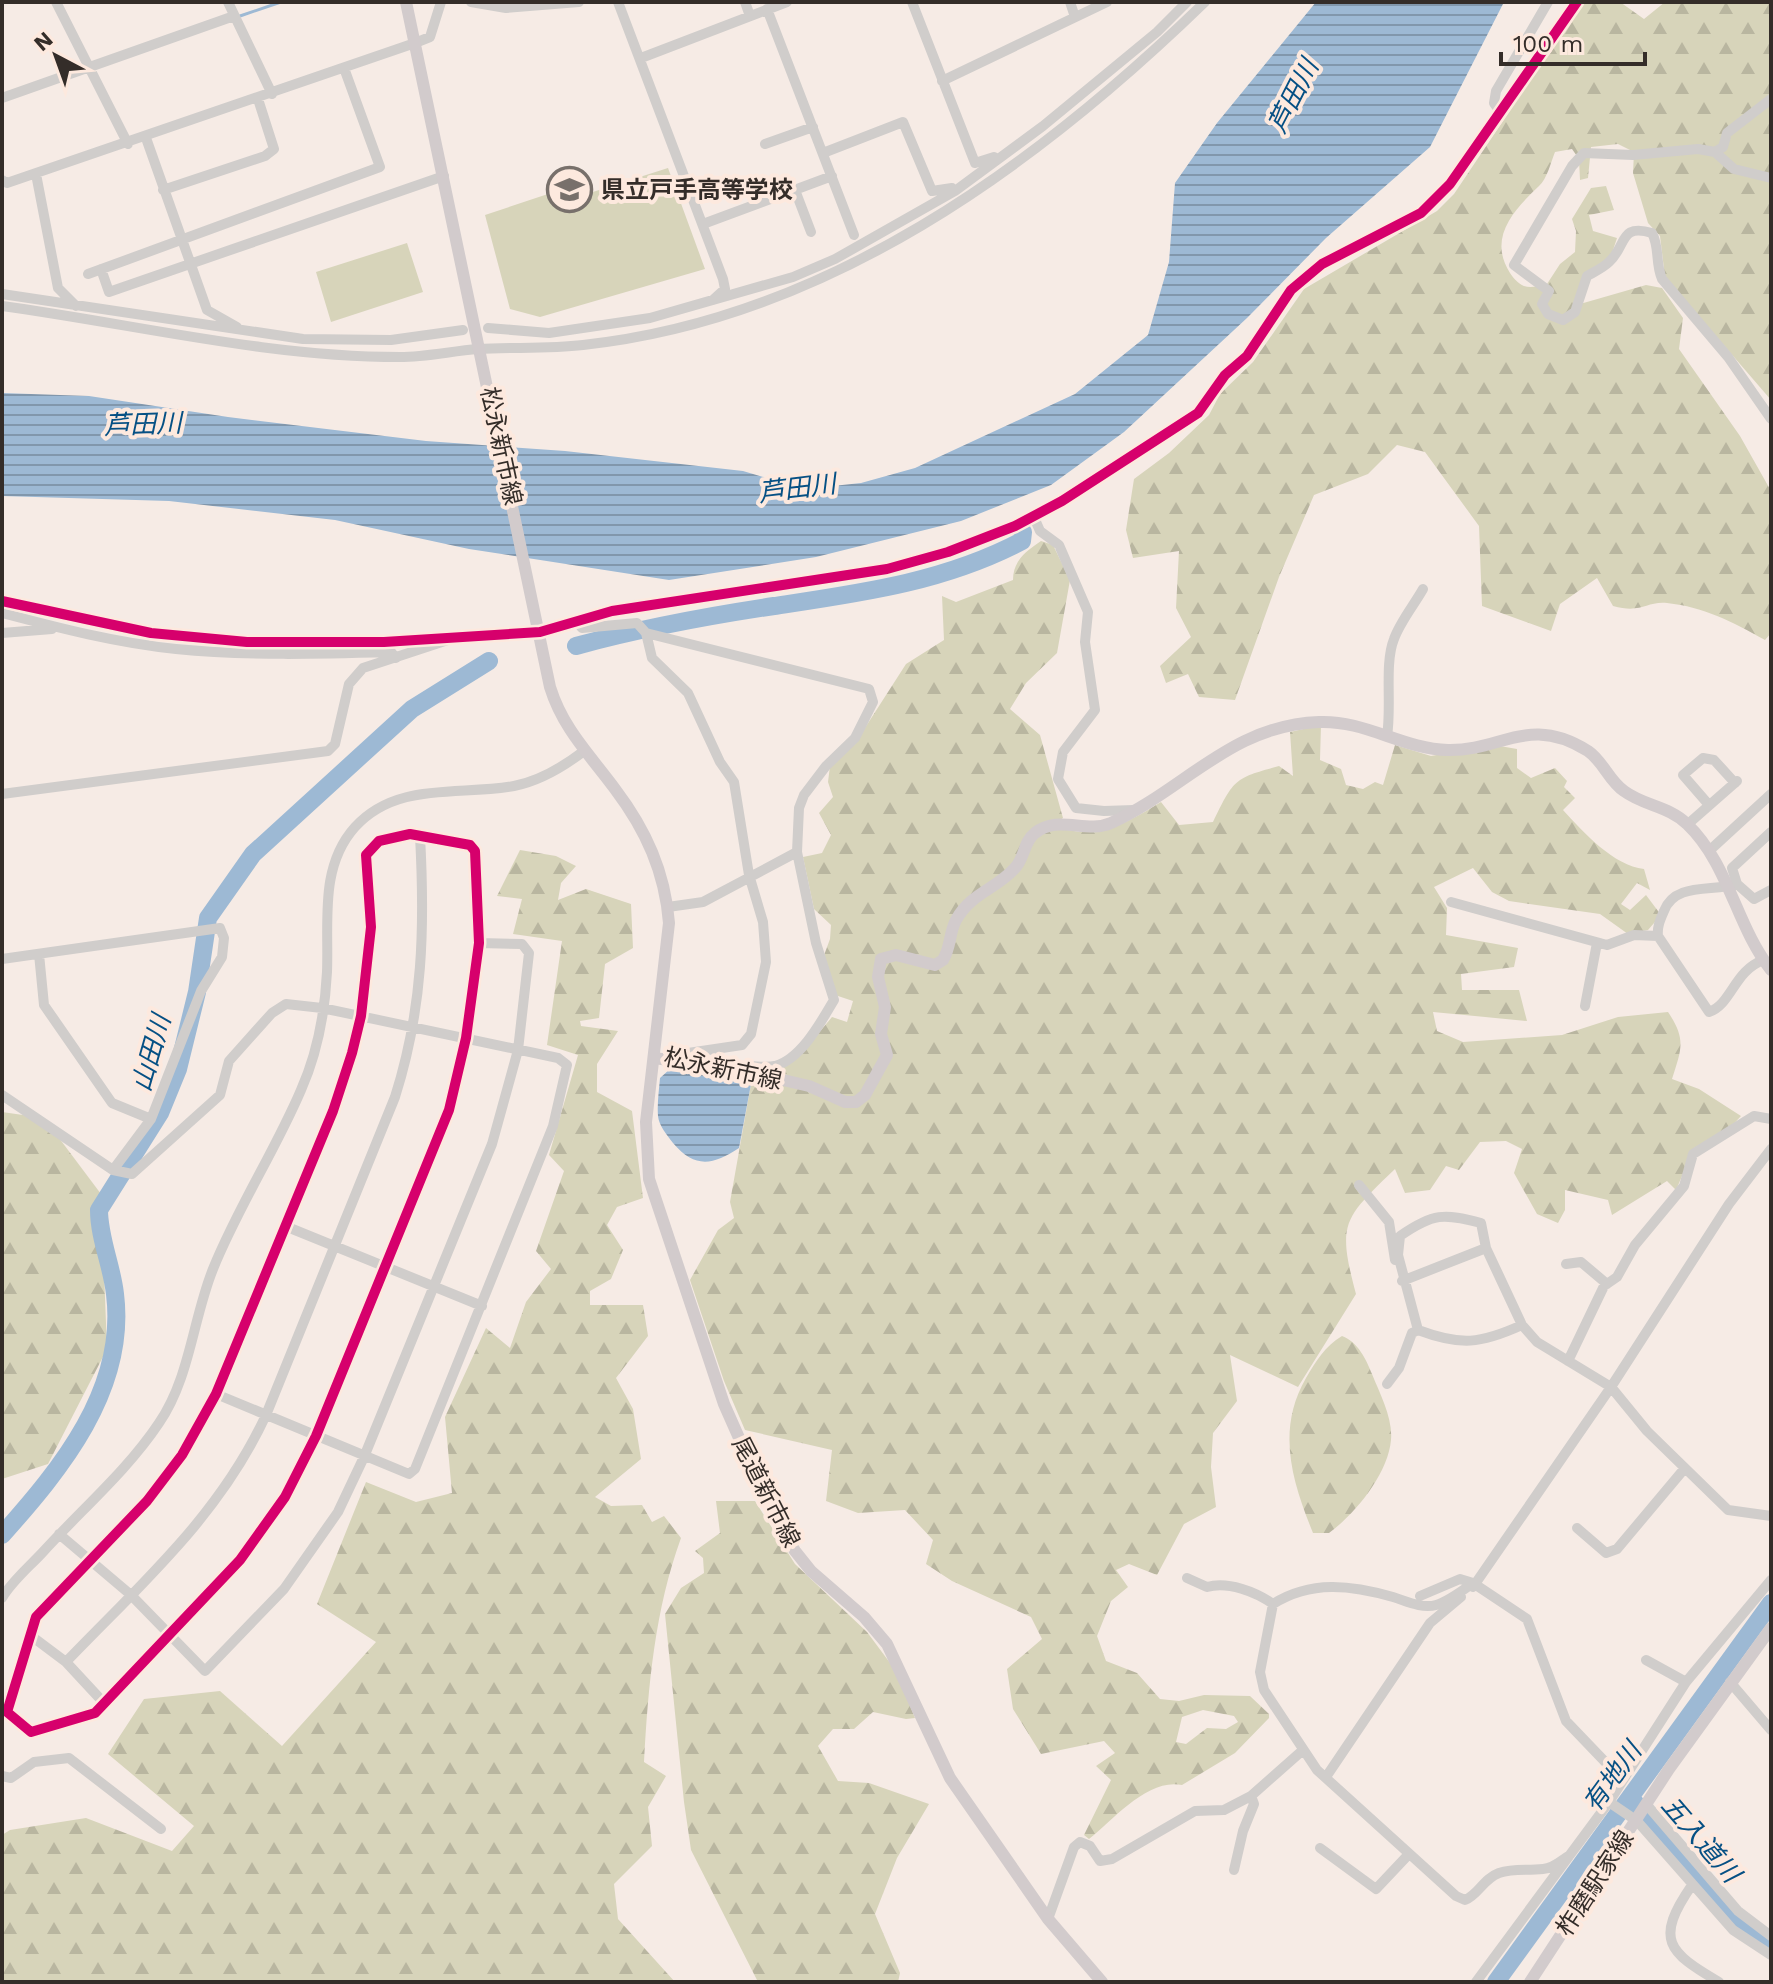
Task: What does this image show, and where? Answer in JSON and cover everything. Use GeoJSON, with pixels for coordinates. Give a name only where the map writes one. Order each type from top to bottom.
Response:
{"type":"FeatureCollection","features":[{"type":"Feature","properties":{"kind":"main road","name":"松永新市線"},"geometry":{"type":"LineString","coordinates":[[406,2],[537,617],[544,664],[557,710],[641,827],[661,874],[669,923],[654,1058],[736,1069],[783,1083],[809,1086],[845,1102],[856,1102],[865,1095],[887,1055],[881,1034],[885,1007],[878,977],[881,959],[896,955],[935,965],[943,960],[956,920],[986,887],[1016,868],[1034,833],[1057,824],[1108,825],[1236,742],[1298,723],[1350,722],[1424,749],[1453,750],[1513,735],[1543,733],[1588,751],[1620,789],[1633,797],[1665,807],[1688,824],[1732,886],[1747,935],[1768,965]]}},
{"type":"Feature","properties":{"kind":"main road","name":"尾道新市線"},"geometry":{"type":"LineString","coordinates":[[654,1058],[646,1122],[649,1179],[724,1404],[751,1468],[795,1551],[811,1571],[864,1617],[887,1644],[950,1778],[1048,1919],[1102,1982]]}},
{"type":"Feature","properties":{"kind":"main road","name":"柞磨駅家線"},"geometry":{"type":"LineString","coordinates":[[1530,1982],[1640,1813],[1771,1628]]}},
{"type":"Feature","properties":{"kind":"street"},"geometry":{"type":"LineString","coordinates":[[56,2],[128,144]]}},
{"type":"Feature","properties":{"kind":"street"},"geometry":{"type":"LineString","coordinates":[[228,2],[272,94]]}},
{"type":"Feature","properties":{"kind":"street"},"geometry":{"type":"LineString","coordinates":[[2,180],[7,183],[146,138],[430,37],[441,2]]}},
{"type":"Feature","properties":{"kind":"street"},"geometry":{"type":"LineString","coordinates":[[471,2],[506,8],[579,2]]}},
{"type":"Feature","properties":{"kind":"street"},"geometry":{"type":"LineString","coordinates":[[618,2],[725,289],[710,303],[662,325],[662,330]]}},
{"type":"Feature","properties":{"kind":"street"},"geometry":{"type":"LineString","coordinates":[[745,2],[750,16]]}},
{"type":"Feature","properties":{"kind":"street"},"geometry":{"type":"LineString","coordinates":[[641,58],[787,2]]}},
{"type":"Feature","properties":{"kind":"street"},"geometry":{"type":"LineString","coordinates":[[912,2],[975,163],[1003,154]]}},
{"type":"Feature","properties":{"kind":"street"},"geometry":{"type":"LineString","coordinates":[[1070,2],[1075,17]]}},
{"type":"Feature","properties":{"kind":"street"},"geometry":{"type":"LineString","coordinates":[[942,81],[1107,2]]}},
{"type":"Feature","properties":{"kind":"street"},"geometry":{"type":"LineString","coordinates":[[488,328],[566,332],[650,318],[793,277],[835,259],[955,191],[1157,32],[1187,2]]}},
{"type":"Feature","properties":{"kind":"street"},"geometry":{"type":"LineString","coordinates":[[2,306],[186,337],[400,357],[583,345],[662,330],[752,305],[808,284],[899,239],[980,189],[1066,125],[1205,2]]}},
{"type":"Feature","properties":{"kind":"street"},"geometry":{"type":"LineString","coordinates":[[1499,110],[1494,103],[1496,91],[1548,2]]}},
{"type":"Feature","properties":{"kind":"street"},"geometry":{"type":"LineString","coordinates":[[2,601],[151,633],[247,642],[384,642],[540,632],[612,611],[887,569],[948,552],[1062,501],[1198,413],[1225,375],[1247,356],[1291,290],[1322,264],[1421,213],[1450,184],[1577,2]]}},
{"type":"Feature","properties":{"kind":"street"},"geometry":{"type":"LineString","coordinates":[[767,9],[854,235]]}},
{"type":"Feature","properties":{"kind":"street"},"geometry":{"type":"LineString","coordinates":[[2,98],[234,16]]}},
{"type":"Feature","properties":{"kind":"street"},"geometry":{"type":"LineString","coordinates":[[88,274],[380,167],[344,68]]}},
{"type":"Feature","properties":{"kind":"street"},"geometry":{"type":"LineString","coordinates":[[163,190],[265,156],[274,149],[258,99]]}},
{"type":"Feature","properties":{"kind":"street"},"geometry":{"type":"LineString","coordinates":[[1715,152],[1723,147],[1727,133],[1771,99]]}},
{"type":"Feature","properties":{"kind":"street"},"geometry":{"type":"LineString","coordinates":[[823,153],[903,122],[932,191],[952,188],[955,191]]}},
{"type":"Feature","properties":{"kind":"street"},"geometry":{"type":"LineString","coordinates":[[765,144],[813,127]]}},
{"type":"Feature","properties":{"kind":"street"},"geometry":{"type":"LineString","coordinates":[[146,138],[207,310],[218,319],[283,344],[283,348]]}},
{"type":"Feature","properties":{"kind":"street"},"geometry":{"type":"LineString","coordinates":[[1771,178],[1734,169],[1715,152],[1698,149],[1633,155],[1584,153],[1572,166],[1514,265],[1549,291],[1542,304],[1548,314],[1563,320],[1575,312],[1587,276],[1610,262],[1627,233],[1639,229],[1652,233],[1657,243],[1657,266],[1662,279],[1728,357],[1771,419]]}},
{"type":"Feature","properties":{"kind":"street"},"geometry":{"type":"LineString","coordinates":[[36,174],[58,288],[77,306]]}},
{"type":"Feature","properties":{"kind":"street"},"geometry":{"type":"LineString","coordinates":[[101,269],[109,292],[444,176]]}},
{"type":"Feature","properties":{"kind":"street"},"geometry":{"type":"LineString","coordinates":[[703,224],[832,176]]}},
{"type":"Feature","properties":{"kind":"street"},"geometry":{"type":"LineString","coordinates":[[795,190],[811,232]]}},
{"type":"Feature","properties":{"kind":"street"},"geometry":{"type":"LineString","coordinates":[[2,294],[256,334],[347,342],[463,330]]}},
{"type":"Feature","properties":{"kind":"street"},"geometry":{"type":"LineString","coordinates":[[1033,515],[1040,531],[1059,545],[1088,612],[1085,642],[1095,710],[1063,752],[1058,779],[1064,794],[1076,808],[1134,810]]}},
{"type":"Feature","properties":{"kind":"street"},"geometry":{"type":"LineString","coordinates":[[1387,736],[1392,708],[1389,660],[1394,639],[1423,589]]}},
{"type":"Feature","properties":{"kind":"street"},"geometry":{"type":"LineString","coordinates":[[2,613],[59,628],[175,649],[254,655],[391,652],[396,658]]}},
{"type":"Feature","properties":{"kind":"street"},"geometry":{"type":"LineString","coordinates":[[576,621],[582,628],[637,623],[646,633],[652,658],[688,693],[720,762],[734,782],[749,875],[763,922],[766,962],[751,1034],[742,1045],[730,1048],[654,1058]]}},
{"type":"Feature","properties":{"kind":"street"},"geometry":{"type":"LineString","coordinates":[[2,633],[59,628]]}},
{"type":"Feature","properties":{"kind":"street"},"geometry":{"type":"LineString","coordinates":[[646,633],[869,689],[873,702],[855,738],[826,766],[804,795],[799,808],[797,852],[816,943],[834,1000],[820,1025],[788,1060],[763,1068],[744,1065],[736,1069]]}},
{"type":"Feature","properties":{"kind":"street"},"geometry":{"type":"LineString","coordinates":[[2,794],[328,751],[335,744],[349,684],[363,668],[456,640],[459,635]]}},
{"type":"Feature","properties":{"kind":"street"},"geometry":{"type":"LineString","coordinates":[[2,1598],[139,1452],[162,1419],[177,1389],[213,1269],[302,1088],[315,1049],[322,1008],[331,871],[345,838],[357,824],[391,800],[409,795],[531,782],[566,765],[584,751]]}},
{"type":"Feature","properties":{"kind":"street"},"geometry":{"type":"LineString","coordinates":[[1688,824],[1736,782],[1714,760],[1703,758],[1683,775],[1709,805]]}},
{"type":"Feature","properties":{"kind":"street"},"geometry":{"type":"LineString","coordinates":[[1709,851],[1771,794]]}},
{"type":"Feature","properties":{"kind":"street"},"geometry":{"type":"LineString","coordinates":[[1732,886],[1732,868],[1771,832]]}},
{"type":"Feature","properties":{"kind":"street"},"geometry":{"type":"LineString","coordinates":[[410,834],[420,836],[470,845],[475,851],[479,943],[466,1038],[449,1110],[316,1436],[265,1528],[240,1560],[95,1713],[31,1732],[7,1712],[36,1617],[147,1501],[182,1455],[216,1394],[333,1111],[361,1016],[371,927],[366,855],[379,841],[410,834]]}},
{"type":"Feature","properties":{"kind":"street"},"geometry":{"type":"LineString","coordinates":[[66,1662],[214,1505],[247,1456],[266,1415],[336,1247],[395,1097],[410,1050],[424,953],[420,836]]}},
{"type":"Feature","properties":{"kind":"street"},"geometry":{"type":"LineString","coordinates":[[668,907],[703,902],[797,852]]}},
{"type":"Feature","properties":{"kind":"street"},"geometry":{"type":"LineString","coordinates":[[1768,965],[1741,973],[1717,1009],[1709,1012],[1658,936],[1657,929],[1670,898],[1689,891],[1732,886],[1754,899],[1771,890]]}},
{"type":"Feature","properties":{"kind":"street"},"geometry":{"type":"LineString","coordinates":[[1451,902],[1607,945],[1634,935],[1658,936]]}},
{"type":"Feature","properties":{"kind":"street"},"geometry":{"type":"LineString","coordinates":[[2,959],[220,928],[224,938],[222,957],[201,991],[151,1119],[113,1170]]}},
{"type":"Feature","properties":{"kind":"street"},"geometry":{"type":"LineString","coordinates":[[59,1534],[131,1595],[205,1671],[284,1589],[338,1512],[364,1457],[492,1144],[518,1050],[529,953],[522,944],[479,943]]}},
{"type":"Feature","properties":{"kind":"street"},"geometry":{"type":"LineString","coordinates":[[1585,1006],[1597,943]]}},
{"type":"Feature","properties":{"kind":"street"},"geometry":{"type":"LineString","coordinates":[[39,954],[44,1005],[112,1103],[151,1119]]}},
{"type":"Feature","properties":{"kind":"street"},"geometry":{"type":"LineString","coordinates":[[2,1095],[113,1170],[132,1174],[220,1095],[229,1061],[272,1013],[286,1004],[322,1008],[466,1038],[558,1058],[567,1065],[553,1126],[415,1469],[409,1474],[216,1394]]}},
{"type":"Feature","properties":{"kind":"street"},"geometry":{"type":"LineString","coordinates":[[1568,1361],[1607,1284],[1617,1277],[1635,1245],[1684,1186],[1693,1154],[1754,1116],[1771,1119]]}},
{"type":"Feature","properties":{"kind":"street"},"geometry":{"type":"LineString","coordinates":[[1326,1777],[1430,1623],[1475,1583],[1611,1387],[1729,1204],[1771,1149]]}},
{"type":"Feature","properties":{"kind":"street"},"geometry":{"type":"LineString","coordinates":[[1359,1185],[1389,1222],[1400,1281],[1405,1282],[1486,1248]]}},
{"type":"Feature","properties":{"kind":"street"},"geometry":{"type":"LineString","coordinates":[[1418,1330],[1398,1255],[1400,1236],[1422,1221],[1447,1214],[1481,1223],[1486,1248],[1522,1325],[1537,1342],[1611,1387],[1647,1431],[1728,1510],[1771,1516]]}},
{"type":"Feature","properties":{"kind":"street"},"geometry":{"type":"LineString","coordinates":[[285,1226],[482,1306]]}},
{"type":"Feature","properties":{"kind":"street"},"geometry":{"type":"LineString","coordinates":[[1566,1264],[1581,1262],[1607,1284]]}},
{"type":"Feature","properties":{"kind":"street"},"geometry":{"type":"LineString","coordinates":[[1387,1384],[1399,1368],[1412,1333],[1418,1330],[1453,1343],[1497,1336],[1522,1325]]}},
{"type":"Feature","properties":{"kind":"street"},"geometry":{"type":"LineString","coordinates":[[1577,1528],[1606,1553],[1617,1549],[1685,1468]]}},
{"type":"Feature","properties":{"kind":"street"},"geometry":{"type":"LineString","coordinates":[[1187,1578],[1207,1587],[1216,1585],[1258,1593],[1273,1604]]}},
{"type":"Feature","properties":{"kind":"street"},"geometry":{"type":"LineString","coordinates":[[1420,1596],[1460,1579],[1475,1583],[1527,1619],[1566,1721],[1611,1768],[1615,1779],[1609,1802]]}},
{"type":"Feature","properties":{"kind":"street"},"geometry":{"type":"LineString","coordinates":[[1476,1982],[1609,1802],[1686,1682],[1771,1580]]}},
{"type":"Feature","properties":{"kind":"street"},"geometry":{"type":"LineString","coordinates":[[1475,1583],[1435,1605],[1420,1606],[1354,1588],[1312,1587],[1293,1591],[1273,1604],[1260,1672],[1264,1690],[1303,1750],[1326,1777],[1409,1854],[1465,1900],[1472,1897],[1485,1879],[1519,1868],[1544,1869],[1558,1865],[1570,1855]]}},
{"type":"Feature","properties":{"kind":"street"},"geometry":{"type":"LineString","coordinates":[[30,1635],[66,1662],[104,1703]]}},
{"type":"Feature","properties":{"kind":"street"},"geometry":{"type":"LineString","coordinates":[[1646,1660],[1686,1682]]}},
{"type":"Feature","properties":{"kind":"street"},"geometry":{"type":"LineString","coordinates":[[1730,1682],[1771,1730]]}},
{"type":"Feature","properties":{"kind":"street"},"geometry":{"type":"LineString","coordinates":[[1048,1919],[1074,1847],[1080,1842],[1090,1846],[1100,1861],[1112,1859],[1195,1811],[1224,1810],[1251,1796],[1303,1750]]}},
{"type":"Feature","properties":{"kind":"street"},"geometry":{"type":"LineString","coordinates":[[2,1776],[11,1778],[34,1762],[69,1758],[161,1829]]}},
{"type":"Feature","properties":{"kind":"street"},"geometry":{"type":"LineString","coordinates":[[1234,1870],[1254,1804],[1251,1796]]}},
{"type":"Feature","properties":{"kind":"street"},"geometry":{"type":"LineString","coordinates":[[1609,1802],[1640,1813],[1738,1911],[1771,1936]]}},
{"type":"Feature","properties":{"kind":"street"},"geometry":{"type":"LineString","coordinates":[[1640,1813],[1692,1885],[1733,1930],[1771,1955]]}},
{"type":"Feature","properties":{"kind":"street"},"geometry":{"type":"LineString","coordinates":[[1320,1848],[1376,1889],[1409,1854]]}},
{"type":"Feature","properties":{"kind":"street"},"geometry":{"type":"LineString","coordinates":[[1692,1885],[1671,1926],[1670,1939],[1679,1958],[1719,1982]]}},
{"type":"Feature","properties":{"kind":"green space"},"geometry":{"type":"Polygon","coordinates":[[[1583,2],[1620,2],[1644,19],[1665,2],[1771,2],[1771,400],[1665,277],[1660,236],[1648,223],[1633,173],[1634,152],[1618,144],[1591,147],[1588,178],[1580,180],[1579,159],[1572,149],[1555,152],[1542,183],[1513,214],[1501,247],[1510,273],[1518,282],[1530,287],[1547,284],[1560,264],[1575,252],[1576,231],[1572,219],[1591,188],[1606,186],[1614,210],[1589,215],[1593,231],[1617,238],[1610,259],[1584,275],[1580,304],[1646,285],[1662,288],[1683,318],[1679,349],[1740,436],[1771,491],[1771,633],[1765,640],[1718,616],[1681,605],[1660,603],[1631,609],[1613,606],[1597,578],[1560,604],[1551,631],[1482,606],[1479,526],[1425,452],[1397,445],[1368,474],[1314,495],[1279,577],[1235,700],[1199,697],[1188,674],[1166,683],[1160,666],[1191,637],[1176,608],[1179,551],[1133,558],[1126,530],[1134,479],[1169,453],[1209,415],[1220,394],[1253,362],[1304,289],[1437,211],[1454,194],[1583,2]]]}},
{"type":"Feature","properties":{"kind":"green space"},"geometry":{"type":"Polygon","coordinates":[[[668,168],[705,269],[540,317],[510,309],[485,215],[569,187],[574,198],[668,168]]]}},
{"type":"Feature","properties":{"kind":"green space"},"geometry":{"type":"Polygon","coordinates":[[[407,243],[423,292],[331,322],[316,272],[407,243]]]}},
{"type":"Feature","properties":{"kind":"green space"},"geometry":{"type":"Polygon","coordinates":[[[1041,541],[1053,545],[1070,580],[1057,653],[1026,683],[1010,709],[1040,735],[1063,818],[1051,826],[1082,832],[1108,829],[1161,802],[1179,825],[1213,822],[1237,782],[1279,766],[1293,776],[1290,732],[1321,725],[1320,760],[1341,769],[1346,785],[1363,789],[1375,782],[1383,785],[1395,745],[1431,756],[1494,745],[1517,749],[1517,768],[1531,778],[1555,768],[1567,781],[1564,787],[1575,798],[1563,810],[1590,838],[1622,862],[1644,869],[1650,890],[1637,883],[1621,904],[1630,910],[1646,895],[1661,915],[1648,930],[1628,934],[1600,914],[1509,901],[1492,892],[1473,868],[1434,887],[1447,908],[1446,935],[1518,948],[1514,967],[1461,974],[1462,990],[1519,990],[1527,1021],[1433,1012],[1437,1031],[1463,1042],[1562,1035],[1618,1017],[1668,1012],[1680,1037],[1672,1079],[1699,1089],[1741,1116],[1729,1129],[1694,1148],[1676,1190],[1667,1181],[1612,1215],[1608,1200],[1565,1190],[1565,1210],[1558,1223],[1537,1214],[1514,1173],[1522,1149],[1506,1141],[1480,1142],[1459,1170],[1446,1166],[1430,1190],[1405,1193],[1395,1169],[1364,1200],[1349,1224],[1346,1236],[1356,1294],[1298,1387],[1230,1355],[1237,1401],[1213,1433],[1211,1467],[1216,1507],[1184,1524],[1157,1575],[1129,1564],[1116,1570],[1128,1587],[1111,1601],[1097,1636],[1106,1661],[1137,1673],[1160,1699],[1179,1701],[1204,1695],[1250,1696],[1269,1714],[1269,1718],[1235,1753],[1182,1785],[1169,1784],[1144,1794],[1089,1839],[1084,1835],[1111,1780],[1096,1766],[1115,1753],[1104,1741],[1041,1754],[1013,1709],[1007,1669],[1042,1639],[1031,1617],[952,1581],[926,1564],[933,1540],[905,1510],[858,1513],[826,1501],[832,1450],[745,1430],[724,1381],[690,1280],[718,1230],[734,1218],[730,1202],[751,1084],[802,1053],[832,1017],[847,1022],[853,1001],[835,995],[823,958],[831,925],[814,909],[803,857],[822,853],[831,835],[819,813],[833,797],[828,782],[830,766],[861,734],[906,664],[944,640],[942,596],[956,602],[1013,580],[1018,562],[1041,541]],[[1203,1710],[1182,1717],[1176,1742],[1186,1744],[1207,1728],[1226,1729],[1238,1722],[1234,1716],[1203,1710]]]}},
{"type":"Feature","properties":{"kind":"green space"},"geometry":{"type":"Polygon","coordinates":[[[520,850],[556,856],[576,866],[561,883],[558,900],[586,889],[631,904],[633,948],[605,964],[599,1018],[580,1021],[581,1026],[618,1031],[597,1064],[597,1092],[632,1111],[643,1198],[617,1207],[607,1225],[623,1250],[611,1279],[590,1291],[590,1305],[643,1305],[648,1336],[616,1378],[633,1409],[641,1459],[595,1497],[611,1506],[642,1505],[652,1522],[664,1516],[681,1538],[659,1620],[644,1762],[666,1776],[648,1807],[652,1846],[614,1884],[618,1919],[675,1982],[2,1982],[2,1835],[10,1830],[86,1818],[172,1851],[194,1826],[108,1754],[144,1699],[220,1691],[282,1746],[376,1642],[317,1604],[366,1482],[416,1502],[452,1493],[445,1417],[486,1328],[510,1348],[526,1302],[551,1269],[536,1251],[564,1171],[549,1155],[578,1055],[547,1045],[562,941],[513,934],[522,899],[497,896],[520,850]]]}},
{"type":"Feature","properties":{"kind":"green space"},"geometry":{"type":"Polygon","coordinates":[[[2,1112],[44,1118],[101,1194],[107,1349],[48,1464],[2,1479],[2,1112]]]}},
{"type":"Feature","properties":{"kind":"green space"},"geometry":{"type":"Polygon","coordinates":[[[1342,1336],[1357,1347],[1367,1363],[1388,1415],[1391,1440],[1384,1466],[1359,1504],[1329,1533],[1313,1533],[1290,1456],[1291,1417],[1297,1397],[1313,1366],[1326,1349],[1342,1336]]]}},
{"type":"Feature","properties":{"kind":"green space"},"geometry":{"type":"Polygon","coordinates":[[[716,1501],[755,1501],[795,1564],[867,1632],[896,1671],[915,1718],[873,1712],[854,1729],[833,1729],[818,1746],[838,1781],[869,1783],[929,1804],[897,1858],[875,1914],[900,1973],[898,1982],[758,1982],[691,1850],[665,1614],[681,1588],[704,1573],[703,1558],[695,1551],[720,1533],[716,1501]]]}},
{"type":"Feature","properties":{"kind":"water","name":"芦田川"},"geometry":{"type":"Polygon","coordinates":[[[1316,2],[1504,2],[1430,147],[1326,238],[1247,318],[1124,432],[1051,485],[961,521],[816,557],[669,580],[469,549],[335,520],[169,501],[2,496],[2,393],[89,396],[228,417],[426,441],[565,451],[743,471],[804,489],[861,483],[915,468],[1075,394],[1148,335],[1169,262],[1175,183],[1217,123],[1316,2]]]}},
{"type":"Feature","properties":{"kind":"water"},"geometry":{"type":"Polygon","coordinates":[[[670,1069],[738,1077],[751,1084],[739,1148],[721,1158],[704,1162],[689,1157],[673,1143],[662,1127],[658,1111],[660,1078],[670,1069]]]}},
{"type":"Feature","properties":{"kind":"waterway"},"geometry":{"type":"LineString","coordinates":[[240,16],[281,2]]}},
{"type":"Feature","properties":{"kind":"waterway","name":"山田川"},"geometry":{"type":"LineString","coordinates":[[576,646],[675,623],[901,584],[963,567],[993,555],[1022,541],[1023,532]]}},
{"type":"Feature","properties":{"kind":"waterway","name":"山田川"},"geometry":{"type":"LineString","coordinates":[[2,1535],[67,1455],[100,1395],[111,1362],[116,1329],[115,1294],[99,1210],[160,1113],[178,1069],[197,992],[208,918],[253,854],[412,709],[489,661]]}},
{"type":"Feature","properties":{"kind":"waterway","name":"有地川"},"geometry":{"type":"LineString","coordinates":[[1496,1982],[1771,1603]]}},
{"type":"Feature","properties":{"kind":"waterway","name":"五入道川"},"geometry":{"type":"LineString","coordinates":[[1631,1798],[1713,1895],[1750,1929],[1771,1943]]}},
{"type":"Feature","properties":{"kind":"cycle path"},"geometry":{"type":"LineString","coordinates":[[2,601],[151,633],[247,642],[384,642],[540,632],[612,611],[887,569],[948,552],[1015,526],[1062,501],[1198,413],[1225,375],[1247,356],[1291,290],[1322,264],[1421,213],[1450,184],[1577,2]]}},
{"type":"Feature","properties":{"kind":"cycle path"},"geometry":{"type":"LineString","coordinates":[[410,834],[470,845],[475,851],[479,943],[466,1038],[449,1110],[316,1436],[285,1497],[240,1560],[95,1713],[31,1732],[7,1712],[36,1617],[147,1501],[182,1455],[216,1394],[333,1111],[352,1053],[361,1016],[371,927],[366,855],[379,841],[410,834]]}},
{"type":"Feature","properties":{"kind":"place","name":"県立戸手高等学校"},"geometry":{"type":"Point","coordinates":[570,190]}}]}
